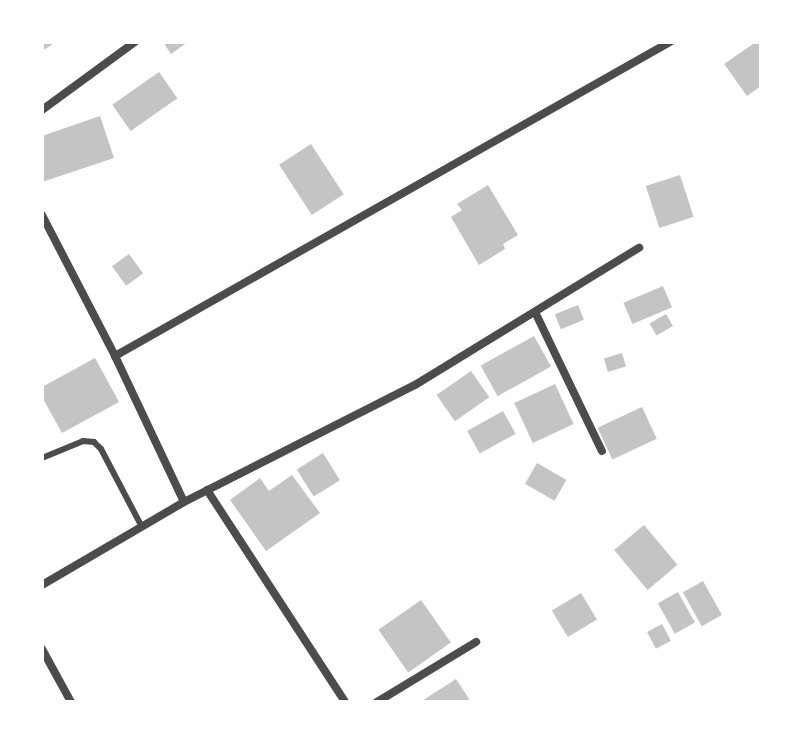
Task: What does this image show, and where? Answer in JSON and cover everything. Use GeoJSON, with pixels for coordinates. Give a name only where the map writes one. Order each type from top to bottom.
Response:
{"type":"FeatureCollection","features":[{"type":"Feature","properties":{"kind":"street"},"geometry":{"type":"LineString","coordinates":[[42,110],[135,42]]}},
{"type":"Feature","properties":{"kind":"street"},"geometry":{"type":"LineString","coordinates":[[115,356],[670,42]]}},
{"type":"Feature","properties":{"kind":"street"},"geometry":{"type":"LineString","coordinates":[[44,222],[115,356],[184,502]]}},
{"type":"Feature","properties":{"kind":"street"},"geometry":{"type":"LineString","coordinates":[[42,585],[184,502],[339,426],[536,314],[639,248]]}},
{"type":"Feature","properties":{"kind":"street"},"geometry":{"type":"LineString","coordinates":[[536,314],[602,451]]}},
{"type":"Feature","properties":{"kind":"street"},"geometry":{"type":"LineString","coordinates":[[207,490],[345,702]]}},
{"type":"Feature","properties":{"kind":"street"},"geometry":{"type":"LineString","coordinates":[[377,702],[476,642]]}},
{"type":"Feature","properties":{"kind":"street"},"geometry":{"type":"LineString","coordinates":[[42,649],[71,702]]}},
{"type":"Feature","properties":{"kind":"lane"},"geometry":{"type":"LineString","coordinates":[[42,458],[83,441],[94,442],[101,449],[142,527]]}},
{"type":"Feature","properties":{"kind":"building"},"geometry":{"type":"Polygon","coordinates":[[[42,42],[52,42],[53,44],[42,51],[42,42]]]}},
{"type":"Feature","properties":{"kind":"building"},"geometry":{"type":"Polygon","coordinates":[[[163,42],[188,42],[171,54],[163,42]]]}},
{"type":"Feature","properties":{"kind":"building"},"geometry":{"type":"Polygon","coordinates":[[[756,42],[761,42],[761,86],[747,96],[724,64],[756,42]]]}},
{"type":"Feature","properties":{"kind":"building"},"geometry":{"type":"Polygon","coordinates":[[[159,72],[177,98],[131,131],[112,105],[159,72]]]}},
{"type":"Feature","properties":{"kind":"building"},"geometry":{"type":"Polygon","coordinates":[[[100,116],[114,158],[42,182],[42,136],[100,116]]]}},
{"type":"Feature","properties":{"kind":"building"},"geometry":{"type":"Polygon","coordinates":[[[311,144],[344,194],[312,215],[279,165],[311,144]]]}},
{"type":"Feature","properties":{"kind":"building"},"geometry":{"type":"Polygon","coordinates":[[[680,175],[694,217],[659,228],[646,186],[680,175]]]}},
{"type":"Feature","properties":{"kind":"building"},"geometry":{"type":"Polygon","coordinates":[[[488,185],[518,235],[503,244],[505,249],[479,265],[451,217],[462,210],[457,204],[488,185]]]}},
{"type":"Feature","properties":{"kind":"building"},"geometry":{"type":"Polygon","coordinates":[[[129,254],[143,273],[126,286],[112,266],[129,254]]]}},
{"type":"Feature","properties":{"kind":"building"},"geometry":{"type":"Polygon","coordinates":[[[663,286],[672,307],[632,324],[623,303],[663,286]]]}},
{"type":"Feature","properties":{"kind":"building"},"geometry":{"type":"Polygon","coordinates":[[[578,305],[584,320],[561,329],[555,314],[578,305]]]}},
{"type":"Feature","properties":{"kind":"building"},"geometry":{"type":"Polygon","coordinates":[[[666,314],[673,326],[657,336],[650,324],[666,314]]]}},
{"type":"Feature","properties":{"kind":"building"},"geometry":{"type":"Polygon","coordinates":[[[534,336],[551,367],[498,396],[481,366],[534,336]]]}},
{"type":"Feature","properties":{"kind":"building"},"geometry":{"type":"Polygon","coordinates":[[[622,353],[626,366],[608,372],[604,359],[622,353]]]}},
{"type":"Feature","properties":{"kind":"building"},"geometry":{"type":"Polygon","coordinates":[[[95,358],[119,402],[62,433],[42,397],[42,387],[95,358]]]}},
{"type":"Feature","properties":{"kind":"building"},"geometry":{"type":"Polygon","coordinates":[[[471,371],[489,397],[455,421],[437,395],[471,371]]]}},
{"type":"Feature","properties":{"kind":"building"},"geometry":{"type":"Polygon","coordinates":[[[555,384],[574,424],[533,443],[514,403],[555,384]]]}},
{"type":"Feature","properties":{"kind":"building"},"geometry":{"type":"Polygon","coordinates":[[[642,407],[657,439],[612,459],[598,428],[642,407]]]}},
{"type":"Feature","properties":{"kind":"building"},"geometry":{"type":"Polygon","coordinates":[[[503,411],[516,434],[480,454],[467,431],[503,411]]]}},
{"type":"Feature","properties":{"kind":"building"},"geometry":{"type":"Polygon","coordinates":[[[323,453],[340,480],[314,497],[297,469],[323,453]]]}},
{"type":"Feature","properties":{"kind":"building"},"geometry":{"type":"Polygon","coordinates":[[[537,463],[566,480],[554,501],[525,484],[537,463]]]}},
{"type":"Feature","properties":{"kind":"building"},"geometry":{"type":"Polygon","coordinates":[[[292,475],[320,513],[266,551],[230,500],[260,478],[269,491],[292,475]]]}},
{"type":"Feature","properties":{"kind":"building"},"geometry":{"type":"Polygon","coordinates":[[[644,525],[677,565],[648,590],[614,550],[644,525]]]}},
{"type":"Feature","properties":{"kind":"building"},"geometry":{"type":"Polygon","coordinates":[[[703,581],[722,615],[702,626],[683,592],[703,581]]]}},
{"type":"Feature","properties":{"kind":"building"},"geometry":{"type":"Polygon","coordinates":[[[678,592],[695,623],[675,634],[658,603],[678,592]]]}},
{"type":"Feature","properties":{"kind":"building"},"geometry":{"type":"Polygon","coordinates":[[[581,593],[597,620],[568,637],[552,611],[581,593]]]}},
{"type":"Feature","properties":{"kind":"building"},"geometry":{"type":"Polygon","coordinates":[[[421,600],[451,643],[408,672],[378,630],[421,600]]]}},
{"type":"Feature","properties":{"kind":"building"},"geometry":{"type":"Polygon","coordinates":[[[662,624],[671,641],[656,649],[647,632],[662,624]]]}},
{"type":"Feature","properties":{"kind":"building"},"geometry":{"type":"Polygon","coordinates":[[[456,679],[471,702],[420,702],[456,679]]]}}]}
